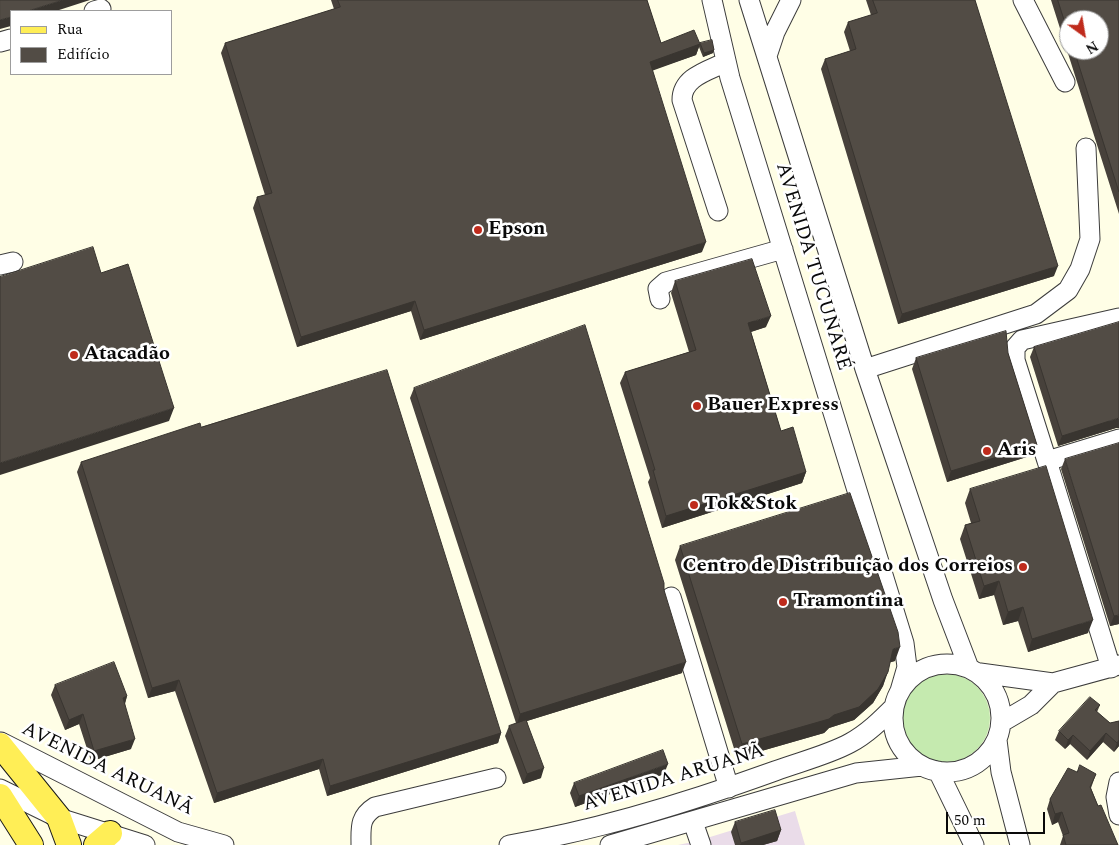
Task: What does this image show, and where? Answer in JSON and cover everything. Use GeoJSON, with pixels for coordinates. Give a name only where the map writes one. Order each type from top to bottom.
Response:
{"type":"FeatureCollection","features":[{"type":"Feature","properties":{"kind":"main road"},"geometry":{"type":"LineString","coordinates":[[0,743],[59,818],[69,845]]}},
{"type":"Feature","properties":{"kind":"main road"},"geometry":{"type":"LineString","coordinates":[[0,796],[31,845]]}},
{"type":"Feature","properties":{"kind":"street","name":"AVENIDA TUCUNARÉ"},"geometry":{"type":"LineString","coordinates":[[712,0],[726,62],[904,643],[907,667],[897,699]]}},
{"type":"Feature","properties":{"kind":"street","name":"AVENIDA TUCUNARÉ"},"geometry":{"type":"LineString","coordinates":[[749,0],[865,369],[943,600],[974,671]]}},
{"type":"Feature","properties":{"kind":"street"},"geometry":{"type":"LineString","coordinates":[[767,56],[775,32],[791,0]]}},
{"type":"Feature","properties":{"kind":"street"},"geometry":{"type":"LineString","coordinates":[[1023,0],[1065,82]]}},
{"type":"Feature","properties":{"kind":"street"},"geometry":{"type":"LineString","coordinates":[[718,211],[682,100],[682,90],[688,82],[726,62]]}},
{"type":"Feature","properties":{"kind":"street"},"geometry":{"type":"LineString","coordinates":[[865,369],[1036,314],[1068,290],[1080,269],[1090,239],[1086,148]]}},
{"type":"Feature","properties":{"kind":"street"},"geometry":{"type":"LineString","coordinates":[[660,299],[658,289],[666,282],[783,249]]}},
{"type":"Feature","properties":{"kind":"street"},"geometry":{"type":"LineString","coordinates":[[974,845],[930,769],[908,755],[898,741],[893,724],[897,699],[912,677],[927,667],[945,664],[974,671],[1053,683],[1115,666],[1047,461],[1015,360],[1014,348],[1022,340],[1119,318]]}},
{"type":"Feature","properties":{"kind":"street"},"geometry":{"type":"LineString","coordinates":[[1047,461],[1119,438]]}},
{"type":"Feature","properties":{"kind":"street"},"geometry":{"type":"LineString","coordinates":[[671,598],[729,788]]}},
{"type":"Feature","properties":{"kind":"street"},"geometry":{"type":"LineString","coordinates":[[974,671],[992,687],[1000,704],[1000,772],[1020,845]]}},
{"type":"Feature","properties":{"kind":"street"},"geometry":{"type":"LineString","coordinates":[[610,845],[856,773],[930,769],[956,771],[972,766],[986,755],[999,731],[1031,705],[1053,683]]}},
{"type":"Feature","properties":{"kind":"street","name":"AVENIDA ARUANÃ"},"geometry":{"type":"LineString","coordinates":[[509,845],[577,832],[729,788],[849,744],[877,724],[897,699]]}},
{"type":"Feature","properties":{"kind":"street","name":"AVENIDA ARUANÃ"},"geometry":{"type":"LineString","coordinates":[[0,743],[178,832],[224,845]]}},
{"type":"Feature","properties":{"kind":"street"},"geometry":{"type":"LineString","coordinates":[[849,744],[856,773]]}},
{"type":"Feature","properties":{"kind":"street"},"geometry":{"type":"LineString","coordinates":[[360,845],[361,821],[365,813],[375,807],[496,778]]}},
{"type":"Feature","properties":{"kind":"street"},"geometry":{"type":"LineString","coordinates":[[1119,782],[1116,796],[1119,815]]}},
{"type":"Feature","properties":{"kind":"street"},"geometry":{"type":"LineString","coordinates":[[0,789],[110,840],[146,845]]}},
{"type":"Feature","properties":{"kind":"street"},"geometry":{"type":"LineString","coordinates":[[693,822],[701,845]]}},
{"type":"Feature","properties":{"kind":"shaded area"},"geometry":{"type":"Polygon","coordinates":[[[795,811],[805,845],[678,845],[697,841],[795,811]]]}},
{"type":"Feature","properties":{"kind":"green space"},"geometry":{"type":"Polygon","coordinates":[[[937,674],[955,674],[971,681],[983,693],[990,709],[990,727],[983,743],[971,755],[955,762],[937,762],[921,755],[909,743],[902,727],[902,709],[909,693],[921,681],[937,674]]]}},
{"type":"Feature","properties":{"kind":"building"},"geometry":{"type":"Polygon","coordinates":[[[0,0],[63,0],[31,10],[10,10],[10,17],[0,20],[0,0]]]}},
{"type":"Feature","properties":{"kind":"building"},"geometry":{"type":"Polygon","coordinates":[[[338,0],[647,0],[661,43],[694,30],[700,44],[650,62],[706,242],[424,330],[415,301],[301,337],[257,197],[272,193],[225,43],[340,7],[338,0]]]}},
{"type":"Feature","properties":{"kind":"building"},"geometry":{"type":"Polygon","coordinates":[[[873,0],[975,0],[1058,266],[902,314],[825,59],[856,49],[848,22],[877,13],[873,0]]]}},
{"type":"Feature","properties":{"kind":"building"},"geometry":{"type":"Polygon","coordinates":[[[1058,0],[1119,0],[1119,192],[1077,60],[1109,60],[1109,10],[1061,10],[1058,0]]]}},
{"type":"Feature","properties":{"kind":"building"},"geometry":{"type":"Polygon","coordinates":[[[712,40],[714,50],[704,53],[700,43],[712,40]]]}},
{"type":"Feature","properties":{"kind":"building","name":"Atacadão"},"geometry":{"type":"Polygon","coordinates":[[[93,247],[101,273],[128,264],[174,408],[0,463],[0,277],[93,247]]]}},
{"type":"Feature","properties":{"kind":"building"},"geometry":{"type":"Polygon","coordinates":[[[752,259],[771,316],[748,323],[781,431],[793,427],[806,472],[666,516],[653,470],[655,470],[625,372],[696,350],[675,281],[752,259]]]}},
{"type":"Feature","properties":{"kind":"building"},"geometry":{"type":"Polygon","coordinates":[[[1119,322],[1119,418],[1062,436],[1034,347],[1119,322]]]}},
{"type":"Feature","properties":{"kind":"building"},"geometry":{"type":"Polygon","coordinates":[[[585,325],[664,583],[664,590],[686,662],[520,714],[414,388],[585,325]]]}},
{"type":"Feature","properties":{"kind":"building"},"geometry":{"type":"Polygon","coordinates":[[[1006,331],[1008,353],[1037,445],[951,471],[916,358],[1006,331]]]}},
{"type":"Feature","properties":{"kind":"building"},"geometry":{"type":"Polygon","coordinates":[[[387,370],[501,733],[330,786],[323,759],[217,793],[179,680],[152,688],[81,462],[200,423],[201,427],[387,370]]]}},
{"type":"Feature","properties":{"kind":"building"},"geometry":{"type":"Polygon","coordinates":[[[1119,443],[1119,615],[1114,616],[1065,459],[1119,443]]]}},
{"type":"Feature","properties":{"kind":"building","name":"Centro de Distribuição dos Correios"},"geometry":{"type":"Polygon","coordinates":[[[1046,466],[1093,620],[1032,639],[1023,607],[1008,612],[999,581],[984,586],[965,525],[980,521],[970,489],[1046,466]]]}},
{"type":"Feature","properties":{"kind":"building","name":"Tramontina"},"geometry":{"type":"Polygon","coordinates":[[[850,493],[898,632],[900,647],[893,649],[888,672],[878,689],[859,707],[834,715],[829,719],[742,744],[680,546],[850,493]]]}},
{"type":"Feature","properties":{"kind":"building"},"geometry":{"type":"Polygon","coordinates":[[[114,662],[127,696],[123,698],[135,739],[94,751],[83,714],[69,720],[55,685],[114,662]]]}},
{"type":"Feature","properties":{"kind":"building"},"geometry":{"type":"Polygon","coordinates":[[[1090,697],[1100,705],[1095,710],[1110,723],[1119,721],[1119,740],[1117,743],[1106,733],[1090,751],[1073,735],[1068,740],[1059,731],[1090,697]]]}},
{"type":"Feature","properties":{"kind":"building"},"geometry":{"type":"Polygon","coordinates":[[[526,720],[544,768],[527,774],[509,726],[526,720]]]}},
{"type":"Feature","properties":{"kind":"building"},"geometry":{"type":"Polygon","coordinates":[[[663,750],[668,764],[579,796],[574,783],[663,750]]]}},
{"type":"Feature","properties":{"kind":"building"},"geometry":{"type":"Polygon","coordinates":[[[1080,765],[1096,774],[1090,787],[1098,806],[1101,805],[1118,845],[1066,845],[1063,835],[1069,833],[1062,812],[1055,814],[1050,799],[1068,768],[1077,772],[1080,765]]]}},
{"type":"Feature","properties":{"kind":"building"},"geometry":{"type":"Polygon","coordinates":[[[775,810],[781,830],[741,843],[735,822],[775,810]]]}},
{"type":"Feature","properties":{"kind":"place","name":"Epson"},"geometry":{"type":"Point","coordinates":[478,230]}},
{"type":"Feature","properties":{"kind":"place","name":"Atacadão"},"geometry":{"type":"Point","coordinates":[74,355]}},
{"type":"Feature","properties":{"kind":"place","name":"Bauer Express"},"geometry":{"type":"Point","coordinates":[697,406]}},
{"type":"Feature","properties":{"kind":"place","name":"Aris"},"geometry":{"type":"Point","coordinates":[987,451]}},
{"type":"Feature","properties":{"kind":"place","name":"Tok&Stok"},"geometry":{"type":"Point","coordinates":[694,505]}},
{"type":"Feature","properties":{"kind":"place","name":"Centro de Distribuição dos Correios"},"geometry":{"type":"Point","coordinates":[1023,567]}},
{"type":"Feature","properties":{"kind":"place","name":"Tramontina"},"geometry":{"type":"Point","coordinates":[783,602]}}]}
